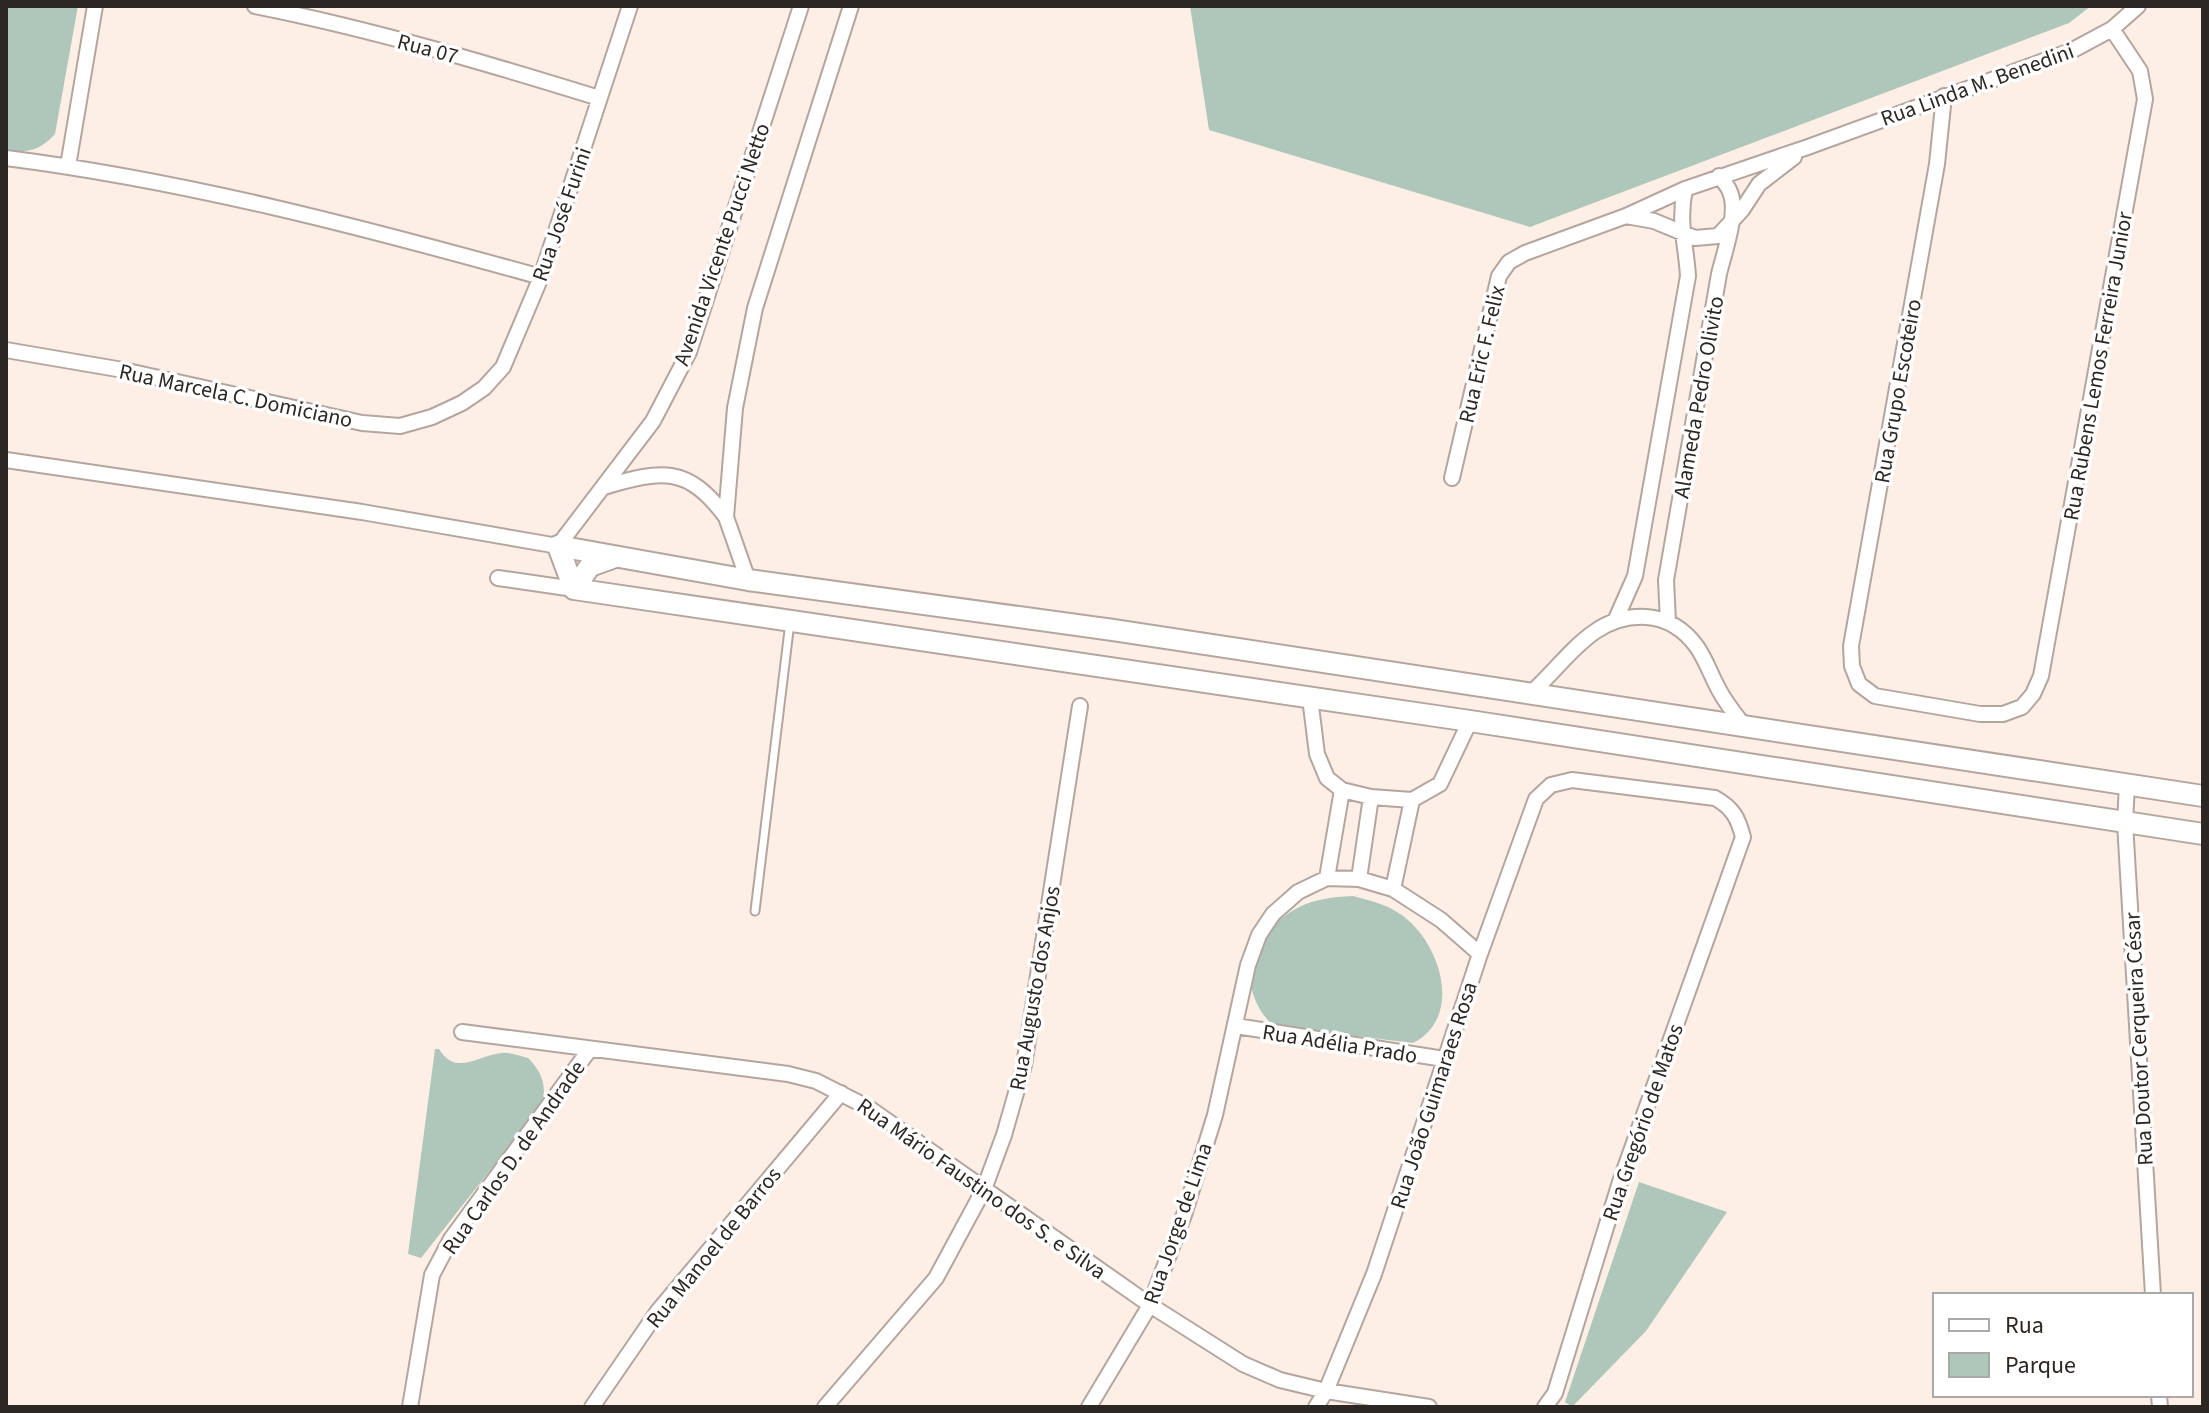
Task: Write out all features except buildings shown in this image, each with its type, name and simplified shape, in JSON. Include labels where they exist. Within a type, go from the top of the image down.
[{"type":"street","points":[[68,166],[95,6]]},
{"type":"street","name":"Rua 07","points":[[255,6],[506,69],[599,98]]},
{"type":"street","name":"Rua José Furini","points":[[462,403],[484,388],[503,367],[541,277],[630,6]]},
{"type":"street","name":"Avenida Vicente Pucci Netto","points":[[558,546],[653,421],[689,352],[801,6]]},
{"type":"street","points":[[726,517],[735,408],[755,308],[851,6]]},
{"type":"street","name":"Rua Linda M. Benedini","points":[[1626,216],[1719,176],[1808,147],[2071,51],[2112,29],[2138,6]]},
{"type":"street","name":"Rua Rubens Lemos Ferreira Junior","points":[[1859,684],[1875,696],[1980,714],[2003,714],[2022,707],[2033,694],[2041,676],[2145,99],[2140,71],[2112,29]]},
{"type":"street","name":"Rua Grupo Escoteiro","points":[[1859,684],[1852,666],[1851,646],[1935,180],[1944,96]]},
{"type":"street","name":"Rua Linda M. Benedini","points":[[1731,224],[1759,184],[1808,147]]},
{"type":"street","points":[[6,158],[68,166],[219,195],[365,229],[541,277]]},
{"type":"street","name":"Alameda Pedro Olivito","points":[[1668,622],[1666,580],[1719,274],[1731,224],[1733,203],[1730,190],[1719,176]]},
{"type":"street","name":"Alameda Pedro Olivito","points":[[1616,619],[1635,576],[1688,276],[1681,233],[1685,189]]},
{"type":"street","points":[[1626,216],[1654,221],[1681,233],[1706,239],[1718,236],[1731,224]]},
{"type":"street","name":"Rua Eric F. Felix","points":[[1452,478],[1499,276],[1509,262],[1525,253],[1626,216]]},
{"type":"street","name":"Rua Marcela C. Domiciano","points":[[6,350],[123,370],[362,423],[400,426],[432,417],[462,403]]},
{"type":"street","points":[[6,460],[347,510],[748,580],[1113,630],[2203,796]]},
{"type":"street","points":[[604,488],[637,477],[658,475],[678,477],[697,485],[726,517],[748,580]]},
{"type":"street","points":[[558,546],[574,589]]},
{"type":"street","points":[[574,589],[590,566],[615,557]]},
{"type":"street","points":[[498,578],[1470,721],[2203,834]]},
{"type":"street","points":[[1531,693],[1583,640],[1616,619],[1653,617],[1685,633],[1696,645],[1726,703],[1745,727]]},
{"type":"street","points":[[1107,667],[1113,630]]},
{"type":"street","points":[[1310,698],[1317,754],[1327,778],[1342,790],[1371,797],[1412,800],[1440,784],[1470,721]]},
{"type":"street","name":"Rua Augusto dos Anjos","points":[[825,1407],[936,1278],[984,1189],[1004,1135],[1024,1065],[1080,706]]},
{"type":"street","points":[[1807,773],[1813,737]]},
{"type":"street","name":"Rua Gregório de Matos","points":[[1545,1407],[1555,1393],[1620,1182],[1743,837],[1731,807],[1715,798],[1572,780],[1551,785]]},
{"type":"street","name":"Rua Doutor Cerqueira César","points":[[2127,784],[2125,823],[2153,1293]]},
{"type":"street","name":"Rua João Guimaraes Rosa","points":[[1316,1407],[1326,1391],[1374,1274],[1444,1059],[1536,799],[1551,785]]},
{"type":"street","points":[[1342,790],[1327,878],[1359,879],[1393,889],[1441,920],[1480,954]]},
{"type":"street","points":[[1359,879],[1371,797]]},
{"type":"street","points":[[1393,889],[1412,800]]},
{"type":"street","name":"Rua Jorge de Lima","points":[[1089,1407],[1150,1305],[1184,1215],[1215,1115],[1248,965],[1259,935],[1273,914],[1298,892],[1327,878]]},
{"type":"street","name":"Rua Adélia Prado","points":[[1236,1026],[1444,1059]]},
{"type":"street","name":"Rua Mário Faustino dos S. e Silva","points":[[462,1032],[788,1074],[816,1081],[869,1108],[1150,1305],[1243,1364],[1280,1380],[1326,1391],[1429,1407]]},
{"type":"street","name":"Rua Carlos D. de Andrade","points":[[410,1407],[432,1275],[451,1239],[590,1049]]},
{"type":"street","name":"Rua Manoel de Barros","points":[[592,1407],[658,1311],[841,1093]]},
{"type":"lane","points":[[755,911],[790,620]]},
{"type":"green space","points":[[6,6],[78,6],[55,134],[44,144],[27,151],[6,150]]},
{"type":"green space","points":[[1190,6],[2091,6],[2069,23],[1530,227],[1209,130]]},
{"type":"green space","points":[[1353,896],[1382,905],[1403,916],[1421,934],[1438,966],[1442,1002],[1437,1018],[1428,1032],[1413,1043],[1273,1026],[1254,996],[1250,980],[1251,964],[1256,949],[1277,922],[1307,904]]},
{"type":"green space","points":[[435,1049],[453,1062],[460,1063],[502,1053],[528,1058],[542,1079],[544,1096],[543,1103],[421,1258],[408,1254]]},
{"type":"green space","points":[[1639,1182],[1727,1212],[1646,1331],[1572,1407],[1565,1402]]}]
